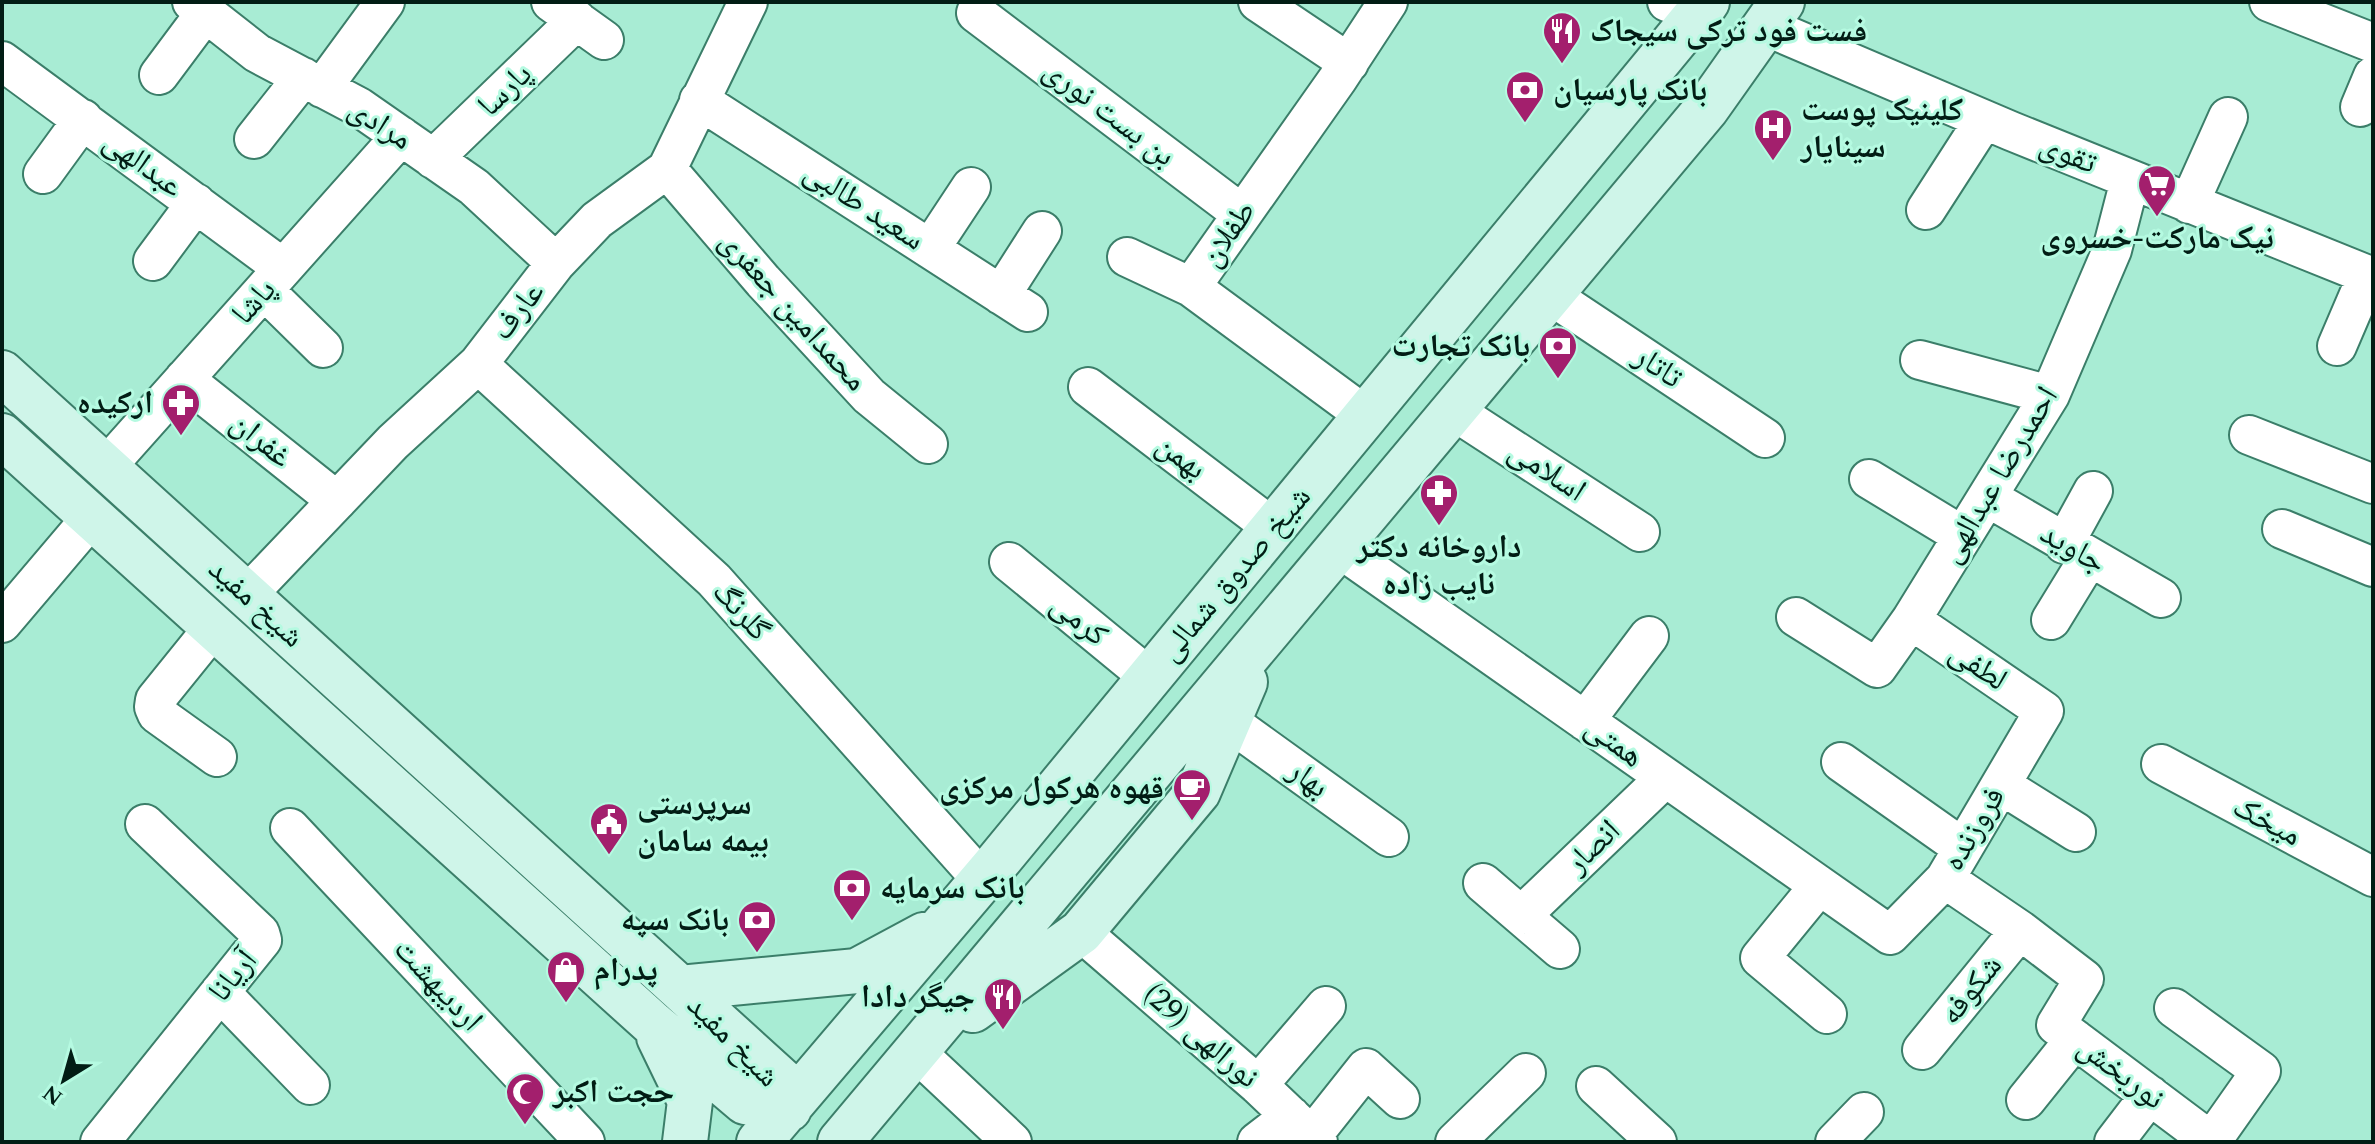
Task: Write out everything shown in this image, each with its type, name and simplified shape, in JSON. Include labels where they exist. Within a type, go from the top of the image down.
[{"type":"main road","name":"شیخ صدوق شمالی","points":[[759,1142],[982,880],[1361,422],[1691,6]]},
{"type":"main road","name":"شیخ صدوق شمالی","points":[[840,1142],[1707,108],[1774,14]]},
{"type":"main road","name":"شیخ مفید","points":[[2,373],[782,1081],[789,1109],[745,1102],[653,1024],[2,436]]},
{"type":"main road","points":[[1361,422],[1369,458],[1388,467],[1407,467]]},
{"type":"main road","points":[[916,1052],[1081,932],[1198,792],[1264,638]]},
{"type":"main road","points":[[680,988],[857,971],[944,925]]},
{"type":"main road","points":[[653,1024],[690,1101],[685,1142]]},
{"type":"main road","points":[[789,1109],[827,1142]]},
{"type":"street","points":[[254,139],[312,82],[385,2]]},
{"type":"street","name":"عارف","points":[[247,595],[393,442],[478,364],[556,263],[597,220],[667,169],[748,2]]},
{"type":"street","points":[[1258,2],[1349,63]]},
{"type":"street","name":"طفلان","points":[[1361,422],[1191,287],[1349,63],[1388,2]]},
{"type":"street","points":[[159,75],[200,6]]},
{"type":"street","name":"مرادی","points":[[200,6],[257,53],[359,107],[474,187],[556,263]]},
{"type":"street","points":[[2290,6],[2373,43]]},
{"type":"street","name":"بن بست نوری","points":[[976,13],[1242,214]]},
{"type":"street","name":"تقوی","points":[[1774,14],[1984,120],[2370,277]]},
{"type":"street","name":"پارسا","points":[[433,159],[577,21]]},
{"type":"street","name":"عبدالهی","points":[[2,61],[196,203],[274,279]]},
{"type":"street","name":"سعید طالبی","points":[[699,100],[1014,303],[1042,231]]},
{"type":"street","points":[[2189,204],[2228,117]]},
{"type":"street","points":[[43,174],[83,119]]},
{"type":"street","points":[[1926,210],[1984,120]]},
{"type":"street","name":"پاشا","points":[[106,467],[401,136]]},
{"type":"street","name":"محمدامین جعفری","points":[[667,169],[763,281],[869,396],[928,444]]},
{"type":"street","name":"احمدرضا عبدالهی","points":[[1796,617],[1877,668],[1911,620],[2050,395],[2112,250],[2130,180]]},
{"type":"street","points":[[930,249],[971,187]]},
{"type":"street","points":[[153,261],[196,203]]},
{"type":"street","points":[[1127,257],[1191,287]]},
{"type":"street","points":[[2337,346],[2370,277]]},
{"type":"street","points":[[274,279],[323,348]]},
{"type":"street","name":"تاتار","points":[[1550,295],[1765,438]]},
{"type":"street","points":[[1920,360],[2050,395]]},
{"type":"street","name":"گلرنگ","points":[[478,364],[714,580],[982,880]]},
{"type":"street","name":"غفران","points":[[184,379],[337,501]]},
{"type":"street","name":"بهمن","points":[[1088,387],[1273,528]]},
{"type":"street","name":"اسلامی","points":[[1454,411],[1640,532]]},
{"type":"street","points":[[2249,435],[2373,484]]},
{"type":"street","points":[[1869,479],[1963,536]]},
{"type":"street","points":[[2051,620],[2077,551],[2093,491]]},
{"type":"street","name":"جاوید","points":[[1987,497],[2161,598]]},
{"type":"street","points":[[2,623],[92,517]]},
{"type":"street","points":[[2282,529],[2373,567]]},
{"type":"street","name":"همتی","points":[[1339,548],[1890,935]]},
{"type":"street","name":"کرمی","points":[[1009,562],[1149,677]]},
{"type":"street","name":"لطفی","points":[[1911,620],[2044,711]]},
{"type":"street","points":[[214,627],[155,700],[154,707],[157,714],[217,757]]},
{"type":"street","points":[[1585,721],[1649,636]]},
{"type":"street","name":"فروزنده","points":[[1890,935],[1954,863],[2044,711]]},
{"type":"street","name":"بهار","points":[[1228,721],[1389,837]]},
{"type":"street","name":"نوربخش","points":[[1841,762],[1954,863],[2020,930],[2084,979],[2056,1025],[2212,1142]]},
{"type":"street","name":"میخک","points":[[2161,764],[2373,877]]},
{"type":"street","name":"انصار","points":[[1522,915],[1665,778]]},
{"type":"street","points":[[2001,785],[2076,832]]},
{"type":"street","name":"آریانا","points":[[100,1142],[262,940],[260,933],[145,824]]},
{"type":"street","name":"اردیبهشت","points":[[290,828],[585,1142]]},
{"type":"street","points":[[1483,883],[1560,949]]},
{"type":"street","points":[[1819,886],[1760,958],[1827,1014]]},
{"type":"street","name":"شکوفه","points":[[1922,1050],[2020,930]]},
{"type":"street","name":"نورالهی (29)","points":[[1081,932],[1307,1131]]},
{"type":"street","points":[[220,992],[310,1085]]},
{"type":"street","points":[[1258,1085],[1326,1006]]},
{"type":"street","points":[[2174,1008],[2261,1071],[2212,1142]]},
{"type":"street","points":[[2026,1100],[2075,1039]]},
{"type":"street","points":[[916,1052],[1012,1142]]},
{"type":"street","points":[[1257,1142],[1307,1131],[1366,1068],[1400,1099]]},
{"type":"street","points":[[1455,1142],[1526,1073]]},
{"type":"street","points":[[1596,1086],[1657,1142]]},
{"type":"street","points":[[2114,1142],[2150,1095]]},
{"type":"street","points":[[1835,1142],[1864,1112]]},
{"type":"place","name":"فست فود ترکی سیجاک","points":[[1562,65]]},
{"type":"place","name":"بانک پارسیان","points":[[1525,124]]},
{"type":"place","name":"کلینیک پوست سینایار","points":[[1773,162]]},
{"type":"place","name":"نیک مارکت-خسروی","points":[[2157,218]]},
{"type":"place","name":"بانک تجارت","points":[[1558,380]]},
{"type":"place","name":"ارکیده","points":[[181,437]]},
{"type":"place","name":"داروخانه دکتر نایب زاده","points":[[1439,527]]},
{"type":"place","name":"قهوه هرکول مرکزی","points":[[1192,822]]},
{"type":"place","name":"سرپرستی بیمه سامان","points":[[609,856]]},
{"type":"place","name":"بانک سرمایه","points":[[852,922]]},
{"type":"place","name":"بانک سپه","points":[[757,954]]},
{"type":"place","name":"پدرام","points":[[566,1004]]},
{"type":"place","name":"جیگر دادا","points":[[1003,1031]]},
{"type":"place","name":"حجت اکبر","points":[[525,1126]]}]
